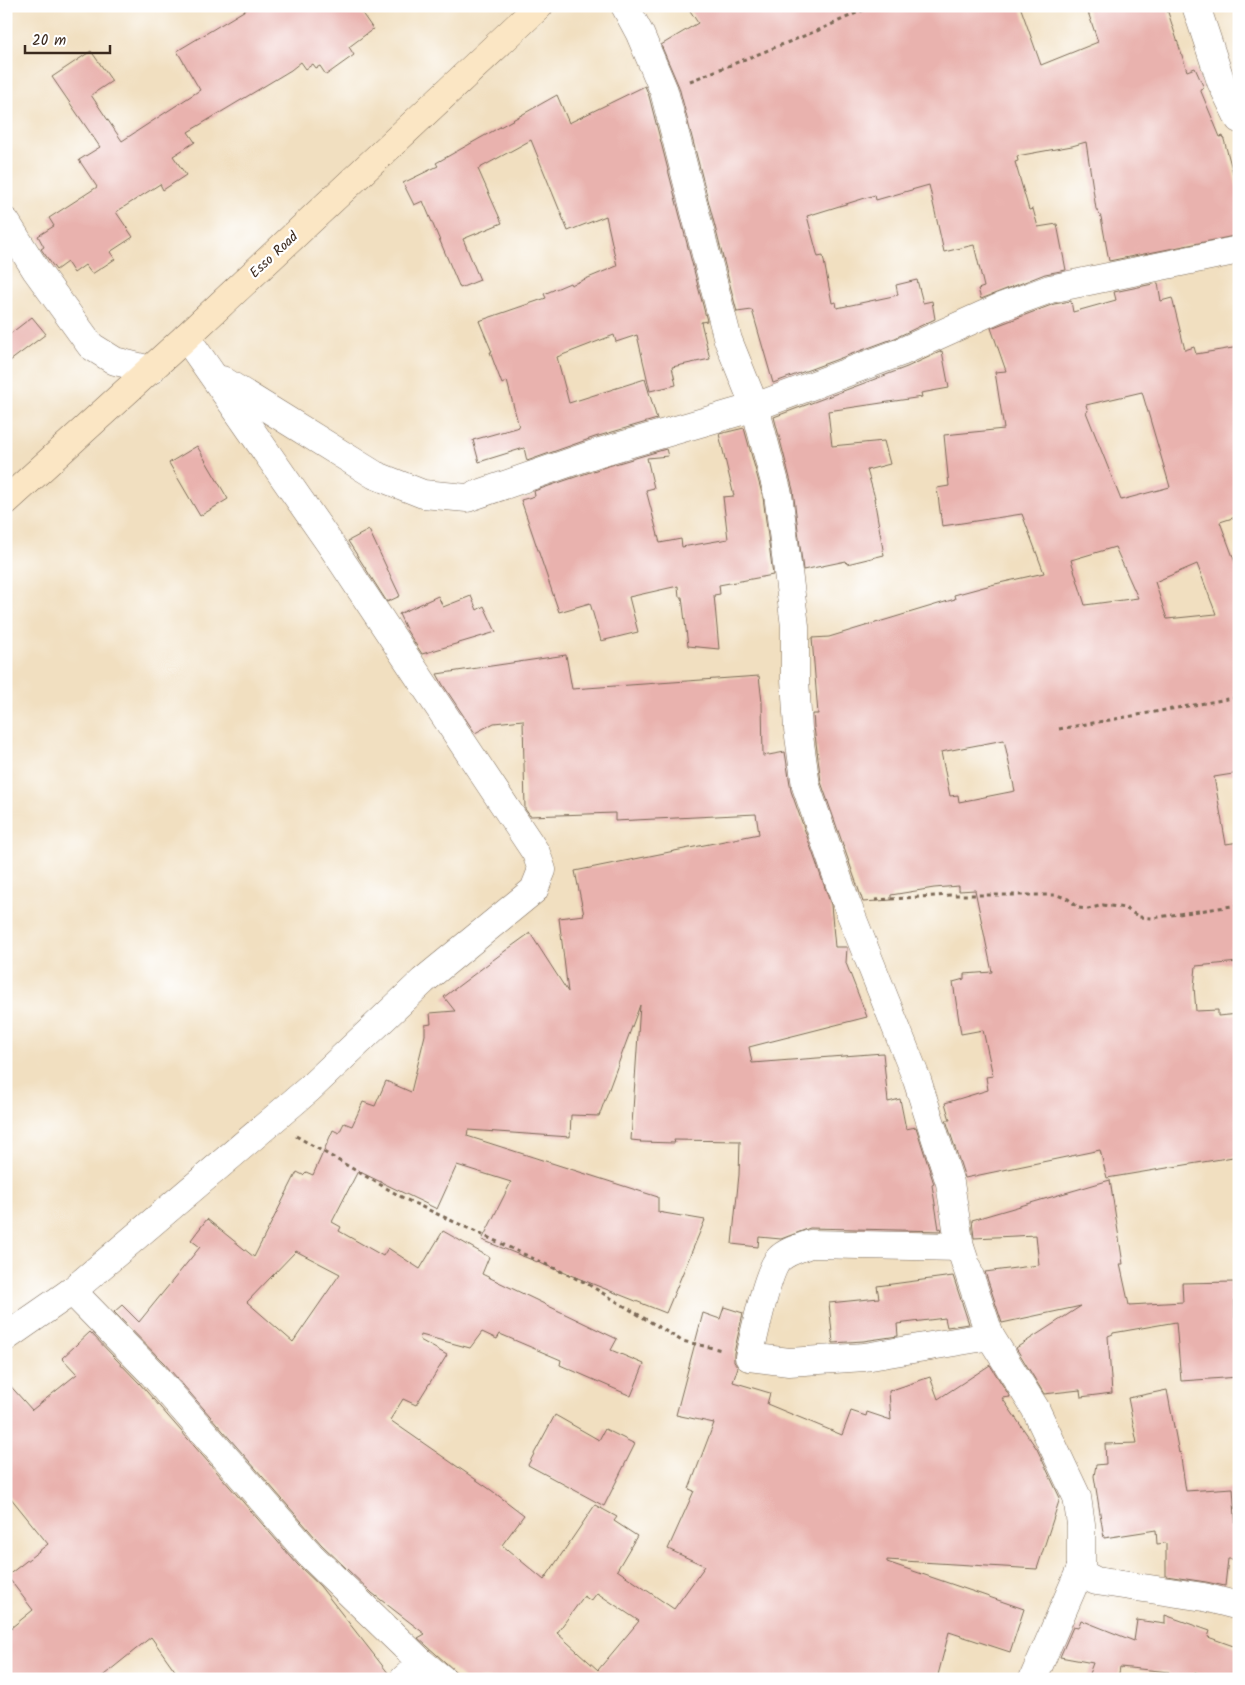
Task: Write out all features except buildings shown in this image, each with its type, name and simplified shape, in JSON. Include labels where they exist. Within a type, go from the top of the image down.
[{"type":"street","name":"Esso Road","points":[[6,501],[186,338],[539,6]]},
{"type":"street","points":[[625,6],[640,34],[664,91],[728,340],[755,407],[778,494],[795,626],[795,679],[798,730],[806,786],[846,902],[917,1080],[950,1184],[960,1248],[990,1336],[1035,1408],[1077,1497],[1081,1524],[1081,1568],[1033,1679]]},
{"type":"street","points":[[1196,6],[1221,82],[1239,119]]},
{"type":"street","points":[[6,222],[36,270],[92,346],[115,361],[151,370]]},
{"type":"street","points":[[211,373],[375,475],[423,494],[467,498],[600,452],[755,407],[901,352],[1001,307],[1050,289],[1239,250]]},
{"type":"street","points":[[6,1337],[72,1291],[308,1090],[423,981],[534,890],[542,870],[536,853],[339,556],[186,338]]},
{"type":"street","points":[[960,1248],[810,1244],[790,1252],[778,1260],[770,1275],[749,1357],[789,1362],[865,1357],[990,1336]]},
{"type":"street","points":[[72,1291],[152,1374],[310,1555],[422,1673]]},
{"type":"street","points":[[1081,1568],[1086,1576],[1096,1581],[1204,1597],[1239,1606]]},
{"type":"path","points":[[664,91],[810,34],[872,6]]},
{"type":"path","points":[[1059,728],[1239,697]]},
{"type":"path","points":[[846,902],[950,895],[1040,894],[1063,897],[1079,908],[1088,909],[1110,906],[1125,908],[1139,917],[1152,918],[1239,905]]},
{"type":"path","points":[[271,1122],[405,1199],[586,1283],[682,1341],[749,1357]]}]
